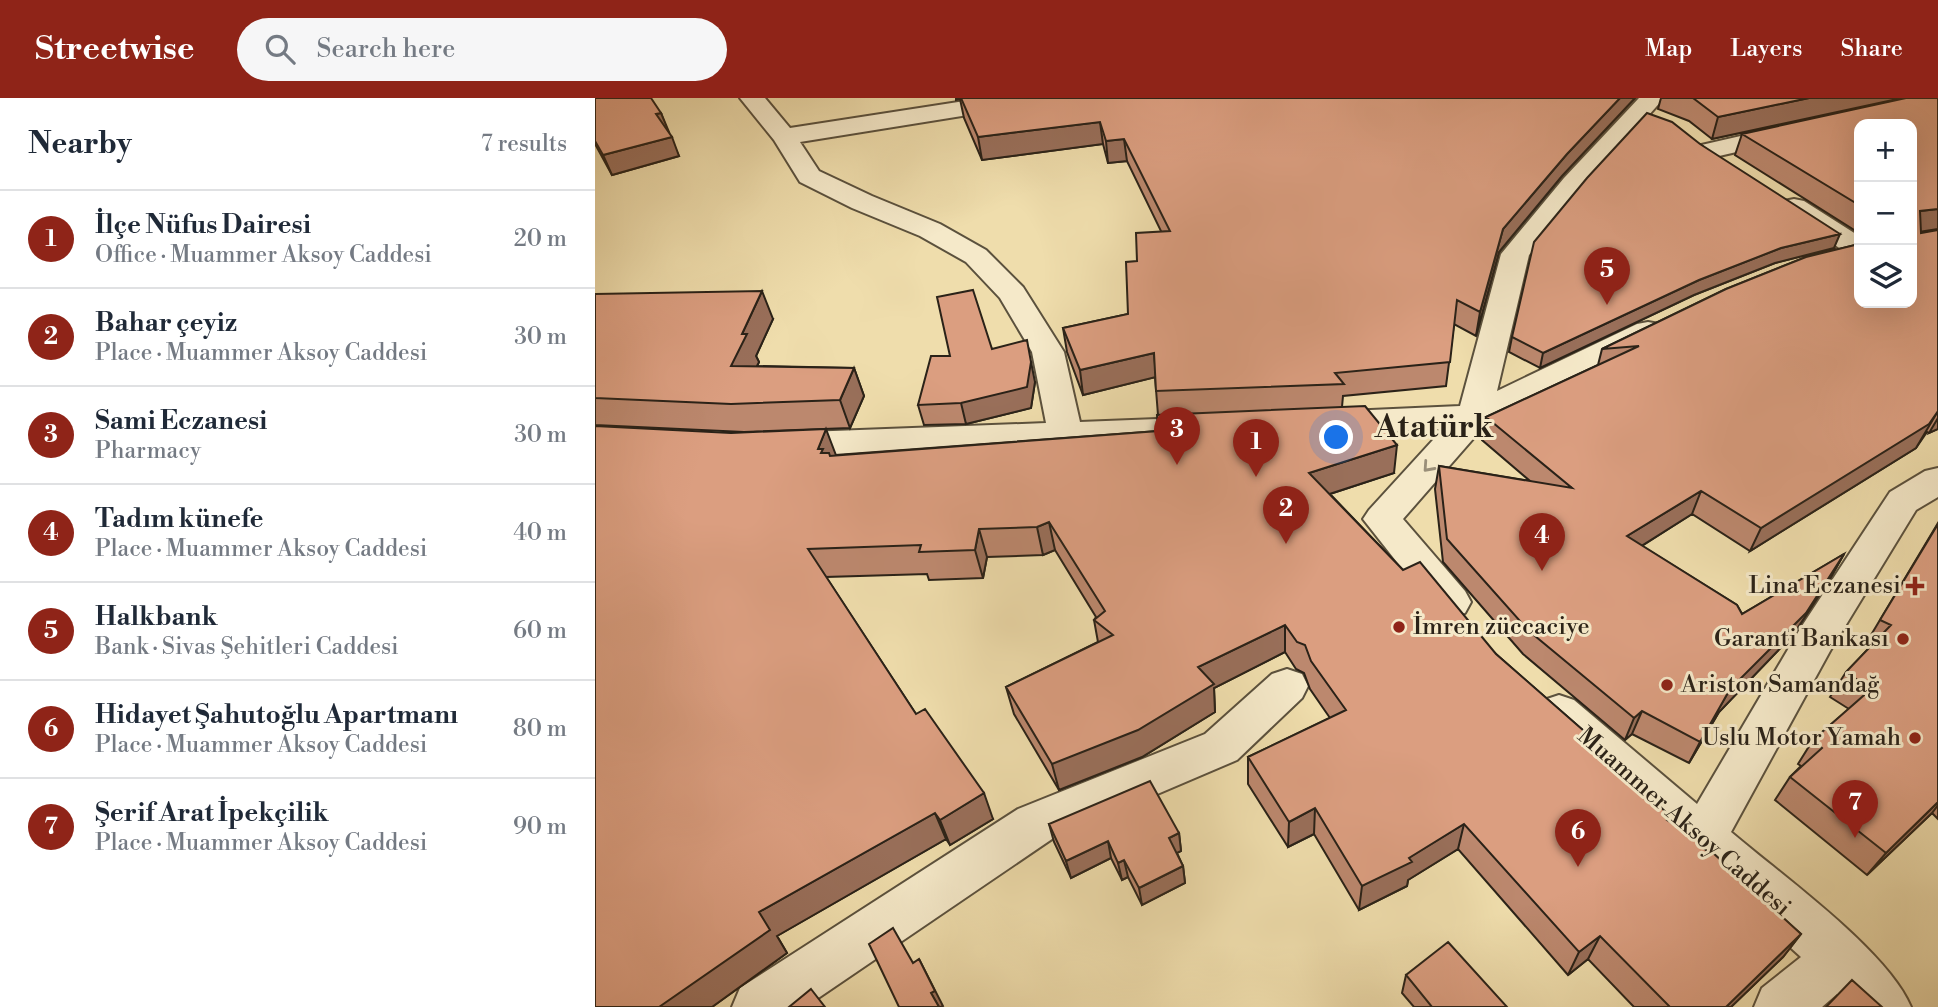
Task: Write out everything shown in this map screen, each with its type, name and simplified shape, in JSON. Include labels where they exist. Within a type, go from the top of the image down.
[{"type":"street","points":[[752,98],[784,136],[809,176],[862,202],[930,230],[976,256],[1012,293],[1048,352],[1065,434]]},
{"type":"street","points":[[784,136],[1030,98]]},
{"type":"street","points":[[1474,416],[1515,254],[1573,184],[1645,105],[1741,174]]},
{"type":"street","points":[[1688,137],[1815,127]]},
{"type":"street","points":[[1777,196],[1854,248]]},
{"type":"street","points":[[1823,262],[1854,253]]},
{"type":"street","points":[[1480,636],[1382,519],[1474,416],[1682,315]]},
{"type":"street","points":[[1297,424],[1474,416]]},
{"type":"street","points":[[744,447],[1242,426]]},
{"type":"street","points":[[1703,837],[1815,640],[1903,501],[1938,480]]},
{"type":"street","name":"Muammer Aksoy Caddesi","points":[[1527,685],[1840,958],[1884,1007]]},
{"type":"street","points":[[759,1007],[1035,824],[1221,747],[1287,686]]},
{"type":"street","points":[[1781,1007],[1840,958]]},
{"type":"building","points":[[595,98],[651,98],[661,113],[656,114],[672,137],[603,155],[595,141]]},
{"type":"building","points":[[961,98],[1620,98],[1567,154],[1503,229],[1480,312],[1457,300],[1450,362],[1335,373],[1344,384],[1156,391],[1154,353],[1080,370],[1063,328],[1128,314],[1126,262],[1137,261],[1136,233],[1170,231],[1124,139],[1106,141],[1100,122],[978,137]]},
{"type":"building","points":[[1693,98],[1809,98],[1718,117]]},
{"type":"building","points":[[1906,98],[1938,98],[1938,209],[1920,211],[1921,233],[1938,230],[1938,411],[1929,424],[1761,528],[1701,491],[1627,536],[1737,605],[1742,614],[1844,554],[1806,613],[1730,689],[1700,742],[1642,711],[1634,718],[1529,631],[1447,539],[1439,466],[1572,488],[1486,417],[1639,346],[1602,349],[1726,289],[1806,257],[1854,245],[1854,308],[1917,308],[1917,119],[1854,119],[1854,202],[1742,134]]},
{"type":"building","points":[[1647,113],[1672,122],[1700,144],[1840,234],[1781,248],[1699,280],[1543,353],[1512,337],[1534,242],[1587,178]]},
{"type":"building","points":[[973,290],[992,349],[1027,340],[1031,362],[1027,387],[961,403],[918,405],[931,356],[950,356],[937,297]]},
{"type":"building","points":[[762,291],[742,334],[747,334],[731,366],[854,368],[840,400],[731,404],[595,398],[595,294]]},
{"type":"building","points":[[1365,406],[1397,445],[1309,473],[1403,570],[1420,562],[1496,654],[1600,745],[1598,747],[1670,816],[1667,820],[1689,834],[1710,854],[1712,852],[1801,934],[1726,1007],[1670,1007],[1600,936],[1579,952],[1464,824],[1409,858],[1412,862],[1362,886],[1315,808],[1289,822],[1248,757],[1346,710],[1311,661],[1305,645],[1297,642],[1285,625],[1198,667],[1214,684],[1138,730],[1052,764],[1006,687],[1113,635],[1094,620],[1105,611],[1049,522],[1037,527],[979,529],[975,550],[919,552],[921,545],[808,549],[916,714],[925,709],[984,793],[940,820],[935,813],[759,912],[770,930],[659,1007],[595,1007],[595,426],[731,433],[826,429],[818,449],[823,449],[821,453],[829,453],[830,456],[1158,431],[1157,415]]},
{"type":"building","points":[[1938,524],[1938,802],[1886,853],[1790,777],[1822,748],[1813,740],[1871,689],[1846,672],[1891,625],[1880,620]]},
{"type":"building","points":[[1150,781],[1179,833],[1169,838],[1183,866],[1139,888],[1124,860],[1118,863],[1108,841],[1066,861],[1049,824]]},
{"type":"building","points":[[893,928],[913,963],[919,959],[935,991],[931,993],[939,1007],[899,1007],[869,944]]},
{"type":"building","points":[[1448,942],[1507,1007],[1432,1007],[1406,975]]},
{"type":"building","points":[[1852,980],[1882,1007],[1826,1007]]},
{"type":"building","points":[[811,989],[825,1007],[789,1007]]},
{"type":"place","name":"Halkbank","points":[[1607,305]]},
{"type":"place","name":"Sami Eczanesi","points":[[1177,465]]},
{"type":"place","name":"İlçe Nüfus Dairesi","points":[[1256,477]]},
{"type":"place","name":"Bahar çeyiz","points":[[1286,544]]},
{"type":"place","name":"Tadım künefe","points":[[1542,571]]},
{"type":"place","name":"Lina Eczanesi","points":[[1915,586]]},
{"type":"place","name":"İmren züccaciye","points":[[1399,627]]},
{"type":"place","name":"Garanti Bankası","points":[[1903,639]]},
{"type":"place","name":"Ariston Samandağ","points":[[1667,685]]},
{"type":"place","name":"Uslu Motor Yamah","points":[[1915,738]]},
{"type":"place","name":"Şerif Arat İpekçilik","points":[[1855,838]]},
{"type":"place","name":"Hidayet Şahutoğlu Apartmanı","points":[[1578,867]]},
{"type":"district","name":"Atatürk","points":[[1434,427]]}]
